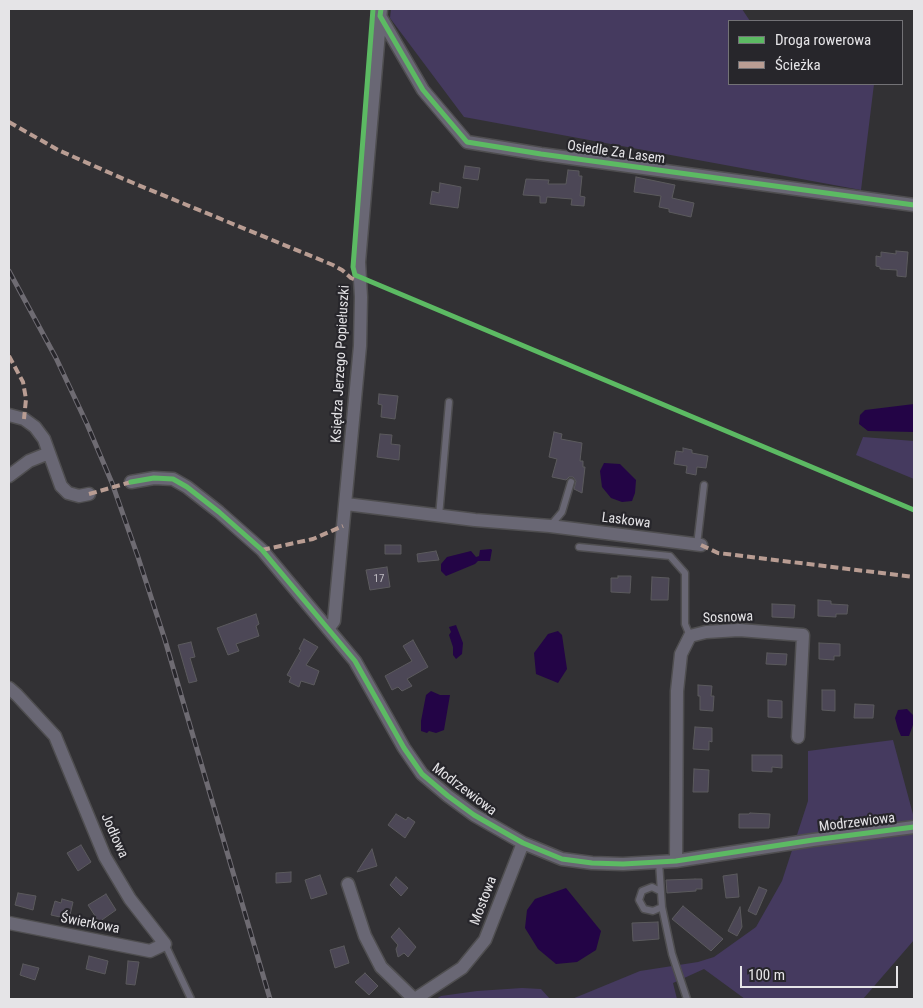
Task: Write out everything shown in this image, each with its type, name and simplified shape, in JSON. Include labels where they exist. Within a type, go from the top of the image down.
[{"type":"street","name":"Osiedle Za Lasem","points":[[380,12],[423,90],[467,142],[914,205]]},
{"type":"street","name":"Księdza Jerzego Popiełuszki","points":[[328,629],[334,622],[360,346],[361,297],[359,262],[380,12]]},
{"type":"street","points":[[9,415],[24,419],[35,427],[44,438],[61,486],[68,494],[79,496],[89,494]]},
{"type":"street","points":[[9,476],[29,461],[50,453]]},
{"type":"street","name":"Modrzewiowa","points":[[131,482],[154,478],[173,479],[187,487],[219,512],[262,550],[355,661],[404,748],[422,774],[474,815],[522,843],[562,859],[622,864],[676,861],[914,827]]},
{"type":"street","name":"Laskowa","points":[[346,504],[475,520],[550,526],[699,545]]},
{"type":"street","name":"Sosnowa","points":[[676,861],[677,691],[681,654],[690,636],[706,632],[739,630],[803,635],[798,737]]},
{"type":"street","name":"Jodłowa","points":[[9,688],[55,736],[105,857],[130,898],[165,944]]},
{"type":"street","name":"Mostowa","points":[[348,884],[365,936],[381,967],[414,999],[462,968],[485,940],[522,843]]},
{"type":"street","name":"Świerkowa","points":[[9,923],[150,951],[165,944]]},
{"type":"lane","points":[[439,516],[449,402]]},
{"type":"lane","points":[[550,526],[562,512],[571,482]]},
{"type":"lane","name":"Laskowa","points":[[699,545],[704,485]]},
{"type":"lane","points":[[579,547],[670,556],[685,573],[685,624],[690,636]]},
{"type":"lane","points":[[659,862],[662,907],[672,954],[687,999]]},
{"type":"lane","points":[[660,891],[652,887],[642,891],[638,900],[644,909],[653,912],[662,907]]},
{"type":"lane","name":"Jodłowa","points":[[165,944],[191,999]]},
{"type":"shaded area","points":[[391,9],[742,9],[749,20],[728,20],[728,85],[874,85],[861,190],[464,117],[390,18]]},
{"type":"shaded area","points":[[914,404],[914,432],[868,431],[859,424],[860,415],[865,410]]},
{"type":"shaded area","points":[[863,437],[914,441],[914,479],[856,455]]},
{"type":"shaded area","points":[[604,463],[620,464],[636,480],[632,501],[622,502],[611,498],[602,487],[600,471]]},
{"type":"shaded area","points":[[491,549],[490,561],[478,561],[446,576],[441,571],[441,564],[447,557],[471,551],[476,557],[479,556],[480,550]]},
{"type":"shaded area","points":[[456,625],[463,643],[462,654],[456,659],[453,655],[449,627]]},
{"type":"shaded area","points":[[558,631],[562,635],[567,669],[558,683],[536,674],[534,653],[548,634]]},
{"type":"shaded area","points":[[431,691],[440,695],[450,695],[444,730],[436,733],[421,731],[426,695]]},
{"type":"shaded area","points":[[907,709],[914,716],[914,722],[909,736],[901,736],[895,718],[898,710]]},
{"type":"shaded area","points":[[893,740],[914,818],[914,940],[863,999],[745,999],[704,969],[673,983],[677,999],[572,999],[640,971],[698,962],[714,957],[756,927],[782,881],[808,801],[808,751]]},
{"type":"shaded area","points":[[566,888],[601,931],[596,950],[577,962],[556,964],[538,949],[525,928],[527,910],[535,899]]},
{"type":"shaded area","points":[[522,988],[541,989],[550,999],[436,999],[441,996],[477,991]]},
{"type":"building","points":[[465,166],[480,168],[478,180],[463,178]]},
{"type":"building","points":[[568,170],[579,171],[579,176],[582,176],[580,196],[585,197],[584,206],[571,205],[572,199],[547,197],[546,203],[540,203],[540,196],[523,195],[526,179],[549,180],[548,184],[566,184]]},
{"type":"building","points":[[636,177],[675,185],[672,198],[694,203],[691,217],[669,212],[669,209],[659,207],[661,196],[634,192]]},
{"type":"building","points":[[440,183],[461,187],[458,208],[430,204],[432,191],[439,193]]},
{"type":"building","points":[[896,251],[908,252],[906,277],[897,276],[897,270],[880,269],[880,267],[876,266],[876,256],[881,257],[881,252],[896,254]]},
{"type":"building","points":[[379,394],[398,396],[395,419],[381,417],[382,405],[378,404]]},
{"type":"building","points":[[554,432],[562,434],[561,439],[582,443],[580,461],[583,461],[583,467],[585,467],[582,493],[574,489],[576,481],[573,477],[569,477],[566,480],[552,477],[557,459],[549,457]]},
{"type":"building","points":[[380,434],[392,435],[391,444],[400,445],[399,460],[377,457]]},
{"type":"building","points":[[683,448],[692,450],[692,453],[708,456],[706,468],[697,467],[696,475],[686,473],[687,466],[674,464],[676,451],[683,452]]},
{"type":"building","points":[[385,545],[401,545],[401,554],[385,554]]},
{"type":"building","points":[[436,551],[439,560],[418,562],[417,554]]},
{"type":"building","points":[[387,567],[390,587],[370,590],[366,570]]},
{"type":"building","points":[[618,576],[631,576],[630,593],[611,592],[611,578],[618,578]]},
{"type":"building","points":[[652,577],[669,578],[668,600],[651,600]]},
{"type":"building","points":[[818,600],[831,601],[831,604],[848,605],[847,614],[836,614],[836,617],[818,616]]},
{"type":"building","points":[[772,604],[795,605],[794,618],[772,617]]},
{"type":"building","points":[[256,614],[259,624],[256,626],[259,636],[236,644],[239,651],[228,655],[217,628]]},
{"type":"building","points":[[304,639],[318,647],[306,665],[319,671],[314,685],[301,681],[299,687],[289,682],[291,677],[287,675],[301,650],[299,649]]},
{"type":"building","points":[[413,640],[428,667],[407,679],[412,686],[402,691],[398,687],[392,690],[385,676],[412,661],[403,646]]},
{"type":"building","points":[[191,642],[195,657],[190,658],[197,681],[189,683],[178,645]]},
{"type":"building","points":[[819,643],[840,644],[840,656],[834,656],[834,660],[819,659]]},
{"type":"building","points":[[767,653],[787,654],[786,665],[766,664]]},
{"type":"building","points":[[698,685],[712,686],[711,696],[714,696],[713,711],[700,710]]},
{"type":"building","points":[[822,690],[835,690],[835,711],[822,710]]},
{"type":"building","points":[[768,700],[782,701],[782,718],[768,717]]},
{"type":"building","points":[[855,704],[874,705],[873,718],[854,718]]},
{"type":"building","points":[[695,727],[712,728],[712,742],[709,741],[709,750],[693,749]]},
{"type":"building","points":[[752,755],[782,755],[782,768],[772,767],[772,772],[752,771]]},
{"type":"building","points":[[694,769],[709,770],[708,792],[693,792]]},
{"type":"building","points":[[396,814],[406,820],[408,817],[415,822],[405,838],[388,825]]},
{"type":"building","points":[[739,814],[770,814],[769,828],[739,828]]},
{"type":"building","points":[[81,845],[91,862],[78,871],[67,853]]},
{"type":"building","points":[[372,849],[377,866],[357,872],[364,861]]},
{"type":"building","points":[[291,872],[291,882],[276,883],[276,873]]},
{"type":"building","points":[[737,874],[739,897],[726,898],[723,876]]},
{"type":"building","points":[[320,875],[327,894],[311,899],[305,880]]},
{"type":"building","points":[[396,877],[408,888],[401,896],[390,885]]},
{"type":"building","points":[[702,879],[702,889],[667,893],[666,880]]},
{"type":"building","points":[[759,887],[767,890],[756,915],[748,911]]},
{"type":"building","points":[[18,893],[36,896],[33,910],[15,905]]},
{"type":"building","points":[[106,894],[116,910],[99,922],[88,905]]},
{"type":"building","points":[[62,899],[73,902],[69,919],[51,915],[55,901],[61,903]]},
{"type":"building","points":[[683,906],[723,939],[711,951],[672,919]]},
{"type":"building","points":[[740,907],[742,927],[737,936],[728,931]]},
{"type":"building","points":[[658,922],[659,939],[633,941],[632,923]]},
{"type":"building","points":[[399,928],[416,947],[408,957],[404,953],[398,957],[396,949],[398,945],[391,937]]},
{"type":"building","points":[[344,946],[349,963],[335,968],[330,950]]},
{"type":"building","points":[[89,956],[108,961],[105,974],[86,969]]},
{"type":"building","points":[[128,961],[139,962],[135,985],[126,984]]},
{"type":"building","points":[[23,964],[39,968],[35,980],[20,975]]},
{"type":"building","points":[[365,973],[378,986],[369,995],[355,982]]},
{"type":"railway","points":[[9,271],[56,358],[112,483],[165,640],[270,999]]},
{"type":"marked path","points":[[9,122],[58,150],[333,265],[356,280]]},
{"type":"marked path","points":[[9,356],[23,382],[26,399],[24,419]]},
{"type":"marked path","points":[[89,494],[131,482]]},
{"type":"marked path","points":[[262,550],[313,539],[343,526]]},
{"type":"marked path","points":[[701,545],[718,553],[914,577]]},
{"type":"cycle path","points":[[373,9],[353,267],[355,275],[914,510]]},
{"type":"cycle path","points":[[381,9],[380,16],[423,90],[467,142],[541,154],[914,205]]},
{"type":"cycle path","points":[[131,482],[154,478],[173,479],[187,487],[219,512],[262,550],[355,661],[404,748],[422,774],[474,815],[523,843],[562,859],[592,863],[623,864],[676,861],[914,827]]}]
